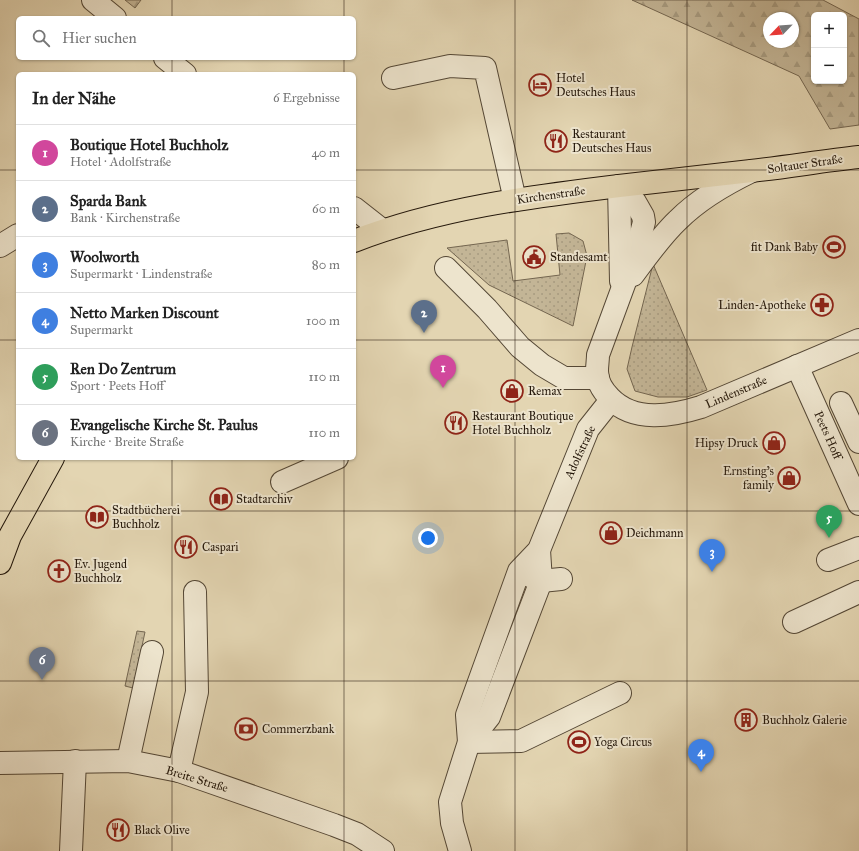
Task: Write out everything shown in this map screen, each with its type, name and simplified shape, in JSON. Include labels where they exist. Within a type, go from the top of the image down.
[{"type":"main road","name":"Soltauer Straße","points":[[752,171],[859,157]]},
{"type":"main road","name":"Kirchenstraße","points":[[356,240],[382,230],[474,206],[619,186],[752,171]]},
{"type":"main road","points":[[0,564],[10,536],[52,460]]},
{"type":"street","points":[[92,0],[112,16]]},
{"type":"street","points":[[168,60],[182,72]]},
{"type":"street","points":[[393,78],[450,66],[485,68],[515,200]]},
{"type":"street","points":[[611,400],[605,393],[598,378],[598,355],[622,290],[678,220],[695,205],[718,189],[752,171]]},
{"type":"street","points":[[619,186],[619,229],[622,290]]},
{"type":"street","points":[[356,210],[382,230]]},
{"type":"street","points":[[0,246],[16,236]]},
{"type":"street","points":[[446,268],[487,309],[520,347],[542,365],[564,378],[598,378]]},
{"type":"street","name":"Lindenstraße","points":[[611,400],[622,408],[637,413],[649,415],[675,414],[701,407],[859,340]]},
{"type":"street","name":"Peets Hoff","points":[[797,366],[859,504]]},
{"type":"street","name":"Adolfstraße","points":[[469,742],[466,715],[514,568],[539,550],[588,429],[611,400]]},
{"type":"street","points":[[842,403],[859,442]]},
{"type":"street","points":[[282,482],[332,460]]},
{"type":"street","points":[[828,560],[859,548]]},
{"type":"street","name":"Adolfstraße","points":[[460,851],[452,823],[450,802],[469,742],[488,717],[551,580],[539,550]]},
{"type":"street","points":[[514,568],[551,580]]},
{"type":"street","points":[[179,771],[197,692],[196,592]]},
{"type":"street","points":[[794,622],[859,592]]},
{"type":"street","points":[[128,761],[152,652]]},
{"type":"street","points":[[469,742],[521,741],[620,693]]},
{"type":"street","points":[[71,851],[75,761]]},
{"type":"street","name":"Breite Straße","points":[[0,763],[128,761],[179,771],[334,824],[357,834],[383,851]]},
{"type":"green space","points":[[125,0],[141,0],[135,8]]},
{"type":"green space","points":[[632,0],[823,0],[846,12],[811,12],[811,84],[847,84],[847,13],[859,19],[859,125],[830,129],[799,76]]},
{"type":"green space","points":[[569,233],[583,241],[587,256],[573,326],[489,285],[447,248],[507,240],[513,281],[560,275],[556,234]]},
{"type":"green space","points":[[653,264],[707,390],[687,397],[658,397],[635,391],[627,369]]},
{"type":"green space","points":[[137,631],[145,632],[133,688],[125,686]]},
{"type":"place","name":"Hotel Deutsches Haus","points":[[540,85]]},
{"type":"place","name":"Restaurant Deutsches Haus","points":[[556,141]]},
{"type":"place","name":"fit Dank Baby","points":[[834,247]]},
{"type":"place","name":"Standesamt","points":[[534,257]]},
{"type":"place","name":"Linden-Apotheke","points":[[822,305]]},
{"type":"place","name":"Sparda Bank","points":[[424,333]]},
{"type":"place","name":"Boutique Hotel Buchholz","points":[[443,388]]},
{"type":"place","name":"Remax","points":[[512,391]]},
{"type":"place","name":"Restaurant Boutique Hotel Buchholz","points":[[456,423]]},
{"type":"place","name":"Hipsy Druck","points":[[774,443]]},
{"type":"place","name":"Ernsting's family","points":[[789,478]]},
{"type":"place","name":"Stadtarchiv","points":[[221,499]]},
{"type":"place","name":"Stadtbücherei Buchholz","points":[[97,517]]},
{"type":"place","name":"Deichmann","points":[[611,533]]},
{"type":"place","name":"Ren Do Zentrum","points":[[829,538]]},
{"type":"place","name":"Caspari","points":[[186,547]]},
{"type":"place","name":"Ev. Jugend Buchholz","points":[[59,571]]},
{"type":"place","name":"Woolworth","points":[[712,572]]},
{"type":"place","name":"Evangelische Kirche St. Paulus","points":[[42,680]]},
{"type":"place","name":"Buchholz Galerie","points":[[746,720]]},
{"type":"place","name":"Commerzbank","points":[[246,729]]},
{"type":"place","name":"Yoga Circus","points":[[579,742]]},
{"type":"place","name":"Netto Marken Discount","points":[[701,772]]},
{"type":"place","name":"Black Olive","points":[[118,830]]}]
